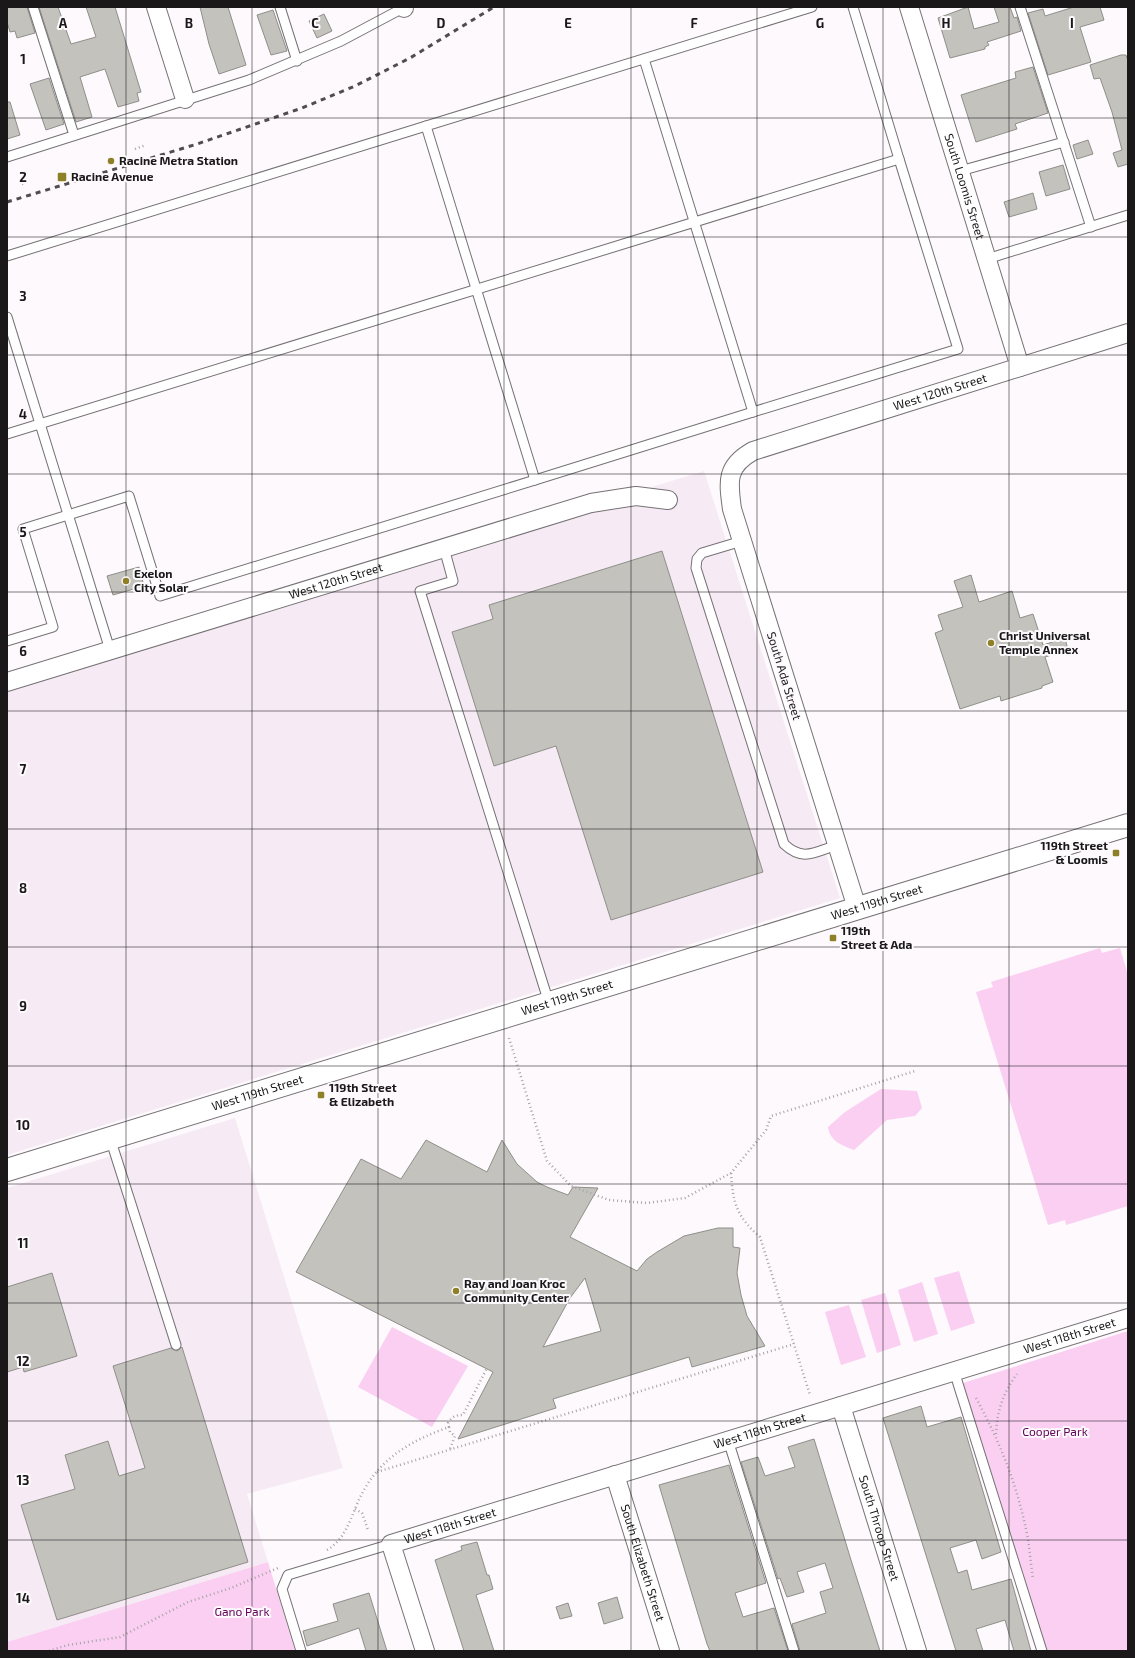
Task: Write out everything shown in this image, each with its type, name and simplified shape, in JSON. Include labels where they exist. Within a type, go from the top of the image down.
[{"type":"street","points":[[156,7],[185,99]]},
{"type":"street","name":"South Loomis Street","points":[[909,7],[1020,366]]},
{"type":"street","name":"West 120th Street","points":[[753,451],[1128,333]]},
{"type":"street","name":"South Ada Street","points":[[753,451],[740,458],[733,467],[729,492],[732,508],[857,908]]},
{"type":"street","name":"West 120th Street","points":[[7,682],[591,502],[636,496],[668,500]]},
{"type":"street","name":"West 119th Street","points":[[7,1170],[1128,825]]},
{"type":"street","name":"West 118th Street","points":[[391,1544],[1128,1318]]},
{"type":"street","name":"South Throop Street","points":[[841,1406],[917,1651]]},
{"type":"street","name":"South Elizabeth Street","points":[[615,1475],[670,1651]]},
{"type":"street","points":[[391,1544],[425,1651]]},
{"type":"lane","points":[[34,7],[74,135]]},
{"type":"lane","points":[[280,7],[297,61]]},
{"type":"lane","points":[[7,157],[248,80],[297,61],[341,41],[404,7]]},
{"type":"lane","points":[[7,256],[812,7]]},
{"type":"lane","points":[[7,641],[53,627],[23,529],[129,496],[160,596],[958,349],[852,7]]},
{"type":"lane","points":[[1020,7],[1091,227]]},
{"type":"lane","points":[[644,59],[753,412]]},
{"type":"lane","points":[[426,126],[536,480]]},
{"type":"lane","points":[[960,171],[1064,142]]},
{"type":"lane","points":[[7,434],[899,159]]},
{"type":"lane","points":[[987,259],[1128,215]]},
{"type":"lane","points":[[7,317],[110,650]]},
{"type":"lane","points":[[742,541],[702,553],[697,559],[696,568],[784,844],[798,855],[806,855],[837,845]]},
{"type":"lane","points":[[444,548],[453,581],[420,591],[549,1003]]},
{"type":"lane","points":[[110,1138],[176,1345]]},
{"type":"lane","points":[[954,1371],[1042,1651]]},
{"type":"lane","points":[[728,1440],[794,1651]]},
{"type":"lane","points":[[301,1651],[282,1589],[288,1575],[391,1544]]},
{"type":"path","points":[[135,149],[146,145]]},
{"type":"path","points":[[22,184],[29,182]]},
{"type":"path","points":[[509,1038],[547,1161],[571,1186],[609,1200],[647,1203],[684,1198],[731,1173],[766,1130],[771,1116],[915,1071]]},
{"type":"path","points":[[731,1173],[732,1195],[736,1209],[744,1221],[760,1237],[810,1395]]},
{"type":"path","points":[[376,1472],[794,1344]]},
{"type":"path","points":[[450,1449],[455,1436],[450,1432],[448,1423],[451,1418],[456,1415],[463,1415],[487,1368]]},
{"type":"path","points":[[996,1434],[996,1420],[1001,1403],[1008,1387],[1017,1374]]},
{"type":"path","points":[[975,1395],[996,1434],[1020,1503],[1028,1540],[1035,1586]]},
{"type":"path","points":[[324,1551],[340,1538],[364,1490],[376,1472],[394,1453],[410,1443],[448,1427]]},
{"type":"path","points":[[355,1509],[362,1513],[368,1530]]},
{"type":"path","points":[[49,1651],[68,1645],[120,1637],[188,1602],[230,1588],[281,1567]]},
{"type":"shaded area","points":[[704,471],[840,898],[7,1155],[7,685]]},
{"type":"shaded area","points":[[235,1118],[343,1468],[247,1494],[268,1562],[7,1642],[7,1188]]},
{"type":"green space","points":[[1100,948],[1102,953],[1120,948],[1128,975],[1128,1206],[1066,1225],[1065,1220],[1048,1225],[976,992],[993,987],[991,982]]},
{"type":"green space","points":[[881,1089],[917,1091],[922,1108],[915,1116],[887,1120],[854,1150],[837,1142],[831,1136],[828,1127],[845,1112]]},
{"type":"green space","points":[[959,1271],[975,1323],[951,1331],[934,1278]]},
{"type":"green space","points":[[922,1282],[938,1334],[914,1342],[898,1290]]},
{"type":"green space","points":[[885,1293],[901,1345],[877,1353],[861,1300]]},
{"type":"green space","points":[[849,1305],[866,1357],[841,1365],[825,1312]]},
{"type":"green space","points":[[392,1327],[468,1366],[432,1427],[358,1387]]},
{"type":"green space","name":"Cooper Park","points":[[1128,1331],[1128,1651],[1047,1651],[963,1383]]},
{"type":"green space","name":"Gano Park","points":[[268,1562],[295,1651],[7,1651],[7,1642]]},
{"type":"building","points":[[7,7],[27,7],[35,33],[17,38],[15,31],[10,32],[7,22]]},
{"type":"building","points":[[39,7],[58,7],[71,44],[96,37],[86,7],[115,7],[141,92],[137,93],[139,101],[118,107],[105,69],[80,77],[92,117],[76,122]]},
{"type":"building","points":[[200,7],[228,7],[246,65],[219,74],[209,44]]},
{"type":"building","points":[[968,7],[974,29],[999,22],[994,7],[1010,7],[1014,18],[1017,17],[1021,31],[987,42],[989,45],[985,47],[985,49],[950,58],[938,18]]},
{"type":"building","points":[[1074,7],[1100,7],[1104,20],[1080,27],[1091,62],[1048,75],[1028,13],[1043,9],[1045,16]]},
{"type":"building","points":[[273,10],[287,51],[271,55],[257,15]]},
{"type":"building","points":[[324,14],[332,31],[317,38],[309,21]]},
{"type":"building","points":[[1121,55],[1126,55],[1128,61],[1128,164],[1118,167],[1113,153],[1122,150],[1112,112],[1100,78],[1094,79],[1090,65]]},
{"type":"building","points":[[1033,67],[1048,113],[1015,124],[1017,129],[976,142],[961,95],[1016,78],[1015,72]]},
{"type":"building","points":[[49,78],[64,124],[46,130],[30,84]]},
{"type":"building","points":[[7,102],[10,102],[20,135],[7,139]]},
{"type":"building","points":[[1088,140],[1093,154],[1077,159],[1073,145]]},
{"type":"building","points":[[1063,165],[1070,189],[1046,196],[1039,172]]},
{"type":"building","points":[[1033,193],[1037,209],[1009,217],[1004,202]]},
{"type":"building","points":[[662,551],[763,872],[611,920],[556,746],[494,766],[452,632],[493,619],[489,605]]},
{"type":"building","name":"Exelon City Solar","points":[[139,567],[144,586],[113,595],[107,576]]},
{"type":"building","name":"Christ Universal Temple Annex","points":[[971,575],[979,602],[1012,591],[1020,618],[1033,614],[1043,645],[1065,638],[1068,650],[1045,657],[1053,682],[1042,686],[1042,688],[1001,701],[1000,696],[960,709],[935,633],[943,630],[938,615],[963,607],[954,581]]},
{"type":"building","name":"Ray and Joan Kroc Community Center","points":[[426,1140],[487,1172],[502,1140],[517,1164],[537,1182],[547,1187],[568,1195],[573,1187],[598,1188],[570,1237],[637,1271],[647,1259],[684,1236],[718,1228],[733,1228],[733,1247],[740,1248],[737,1273],[741,1295],[747,1316],[765,1346],[692,1367],[689,1357],[553,1399],[556,1408],[458,1439],[493,1372],[296,1272],[361,1159],[401,1179]],"holes":[[[585,1278],[601,1331],[543,1347],[570,1298]]]},
{"type":"building","points":[[52,1273],[77,1356],[24,1372],[23,1367],[7,1372],[7,1287]]},
{"type":"building","points":[[182,1347],[248,1562],[57,1620],[21,1505],[75,1489],[65,1455],[108,1441],[119,1476],[145,1468],[113,1366],[171,1348],[177,1351]]},
{"type":"building","points":[[921,1406],[927,1427],[961,1417],[1001,1552],[982,1559],[976,1540],[950,1548],[958,1573],[967,1570],[972,1590],[1011,1579],[1031,1651],[1014,1651],[1005,1620],[976,1629],[983,1651],[956,1651],[883,1418]]},
{"type":"building","points":[[814,1439],[880,1651],[800,1651],[792,1624],[826,1613],[820,1592],[833,1588],[825,1563],[797,1572],[804,1592],[787,1597],[780,1578],[778,1579],[741,1462],[758,1457],[765,1476],[795,1467],[788,1447]]},
{"type":"building","points":[[729,1465],[766,1583],[735,1593],[743,1617],[774,1608],[788,1651],[710,1651],[707,1644],[659,1485]]},
{"type":"building","points":[[477,1542],[493,1589],[476,1595],[494,1651],[464,1651],[435,1560],[462,1550],[461,1546]]},
{"type":"building","points":[[369,1593],[387,1651],[366,1651],[359,1628],[307,1646],[303,1631],[338,1621],[333,1604]]},
{"type":"building","points":[[617,1597],[623,1618],[604,1624],[598,1603]]},
{"type":"building","points":[[568,1603],[572,1616],[560,1619],[556,1607]]},
{"type":"railway","points":[[7,202],[197,144],[302,108],[355,86],[410,58],[494,7]]},
{"type":"place","name":"Racine Metra Station","points":[[111,161]]},
{"type":"place","name":"Racine Avenue","points":[[62,177]]},
{"type":"place","name":"Exelon City Solar","points":[[126,581]]},
{"type":"place","name":"Christ Universal Temple Annex","points":[[991,643]]},
{"type":"place","name":"119th Street & Loomis","points":[[1116,853]]},
{"type":"place","name":"119th Street & Ada","points":[[833,938]]},
{"type":"place","name":"119th Street & Elizabeth","points":[[321,1095]]},
{"type":"place","name":"Ray and Joan Kroc Community Center","points":[[456,1291]]}]
